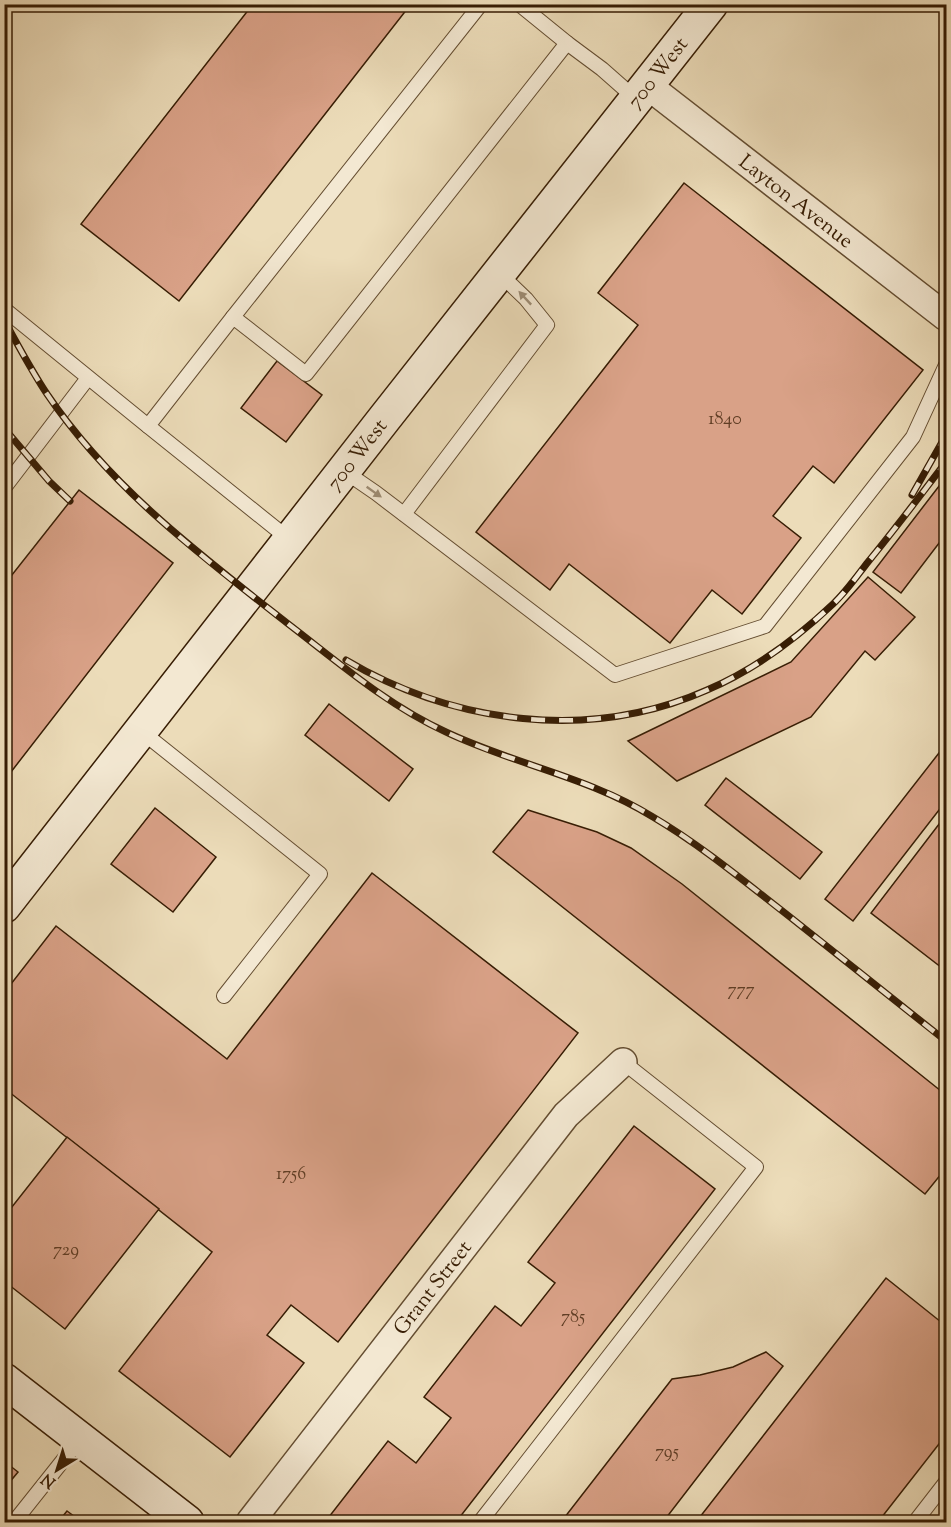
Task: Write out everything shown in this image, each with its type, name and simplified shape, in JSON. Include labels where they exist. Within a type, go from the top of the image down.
[{"type":"street","name":"700 West","points":[[4,906],[711,4]]},
{"type":"street","name":"Layton Avenue","points":[[642,92],[946,317]]},
{"type":"street","name":"Grant Street","points":[[250,1522],[566,1115],[624,1062]]},
{"type":"street","points":[[4,1380],[187,1522]]},
{"type":"lane","points":[[148,426],[481,4]]},
{"type":"lane","points":[[519,4],[602,69],[642,92]]},
{"type":"lane","points":[[232,317],[306,374],[567,43]]},
{"type":"lane","points":[[404,514],[547,325],[526,299],[500,274]]},
{"type":"lane","points":[[4,309],[290,540]]},
{"type":"lane","points":[[344,471],[615,675],[765,626],[913,437],[946,365]]},
{"type":"lane","points":[[4,488],[88,378]]},
{"type":"lane","points":[[141,731],[320,874],[224,996]]},
{"type":"lane","points":[[480,1522],[756,1167],[624,1062]]},
{"type":"lane","points":[[14,1522],[80,1439]]},
{"type":"lane","points":[[915,1522],[946,1482]]},
{"type":"building","points":[[253,4],[411,4],[179,301],[81,224]]},
{"type":"building","points":[[684,183],[923,370],[834,483],[813,466],[773,516],[801,538],[742,614],[712,590],[670,643],[569,564],[550,590],[476,532],[638,325],[598,293]]},
{"type":"building","points":[[277,361],[322,395],[286,442],[241,408]]},
{"type":"building","points":[[946,477],[946,534],[901,593],[873,572]]},
{"type":"building","points":[[79,490],[173,563],[4,781],[4,585]]},
{"type":"building","points":[[868,577],[915,617],[875,660],[865,651],[811,717],[677,781],[628,741],[791,662]]},
{"type":"building","points":[[329,704],[413,769],[389,801],[305,735]]},
{"type":"building","points":[[946,744],[946,801],[853,921],[825,899]]},
{"type":"building","points":[[726,778],[822,852],[800,879],[705,805]]},
{"type":"building","points":[[155,808],[216,857],[173,912],[111,864]]},
{"type":"building","points":[[528,810],[597,832],[631,848],[682,884],[946,1095],[946,1168],[925,1194],[493,852]]},
{"type":"building","points":[[946,815],[946,971],[871,913]]},
{"type":"building","points":[[372,873],[578,1033],[338,1342],[291,1305],[267,1335],[304,1363],[230,1457],[119,1371],[212,1252],[4,1088],[4,993],[56,926],[227,1059]]},
{"type":"building","points":[[634,1126],[715,1189],[456,1522],[325,1522],[388,1441],[416,1463],[451,1418],[424,1397],[495,1306],[521,1326],[555,1283],[528,1262]]},
{"type":"building","points":[[67,1137],[159,1209],[65,1329],[4,1281],[4,1217]]},
{"type":"building","points":[[886,1278],[946,1326],[946,1435],[878,1522],[696,1522]]},
{"type":"building","points":[[766,1352],[783,1366],[663,1522],[561,1522],[672,1379],[733,1367]]},
{"type":"building","points":[[4,1461],[18,1472],[4,1489]]},
{"type":"building","points":[[67,1511],[82,1522],[58,1522]]},
{"type":"railway","points":[[4,320],[47,394],[72,428],[127,489],[189,545],[344,668],[403,709],[446,732],[603,791],[671,828],[740,878],[946,1041]]},
{"type":"railway","points":[[4,428],[49,481],[70,501]]},
{"type":"railway","points":[[912,495],[946,435]]},
{"type":"railway","points":[[346,660],[388,682],[432,699],[477,711],[523,718],[570,720],[616,716],[662,706],[707,690],[741,673],[774,653],[819,617],[847,589],[946,462]]}]
